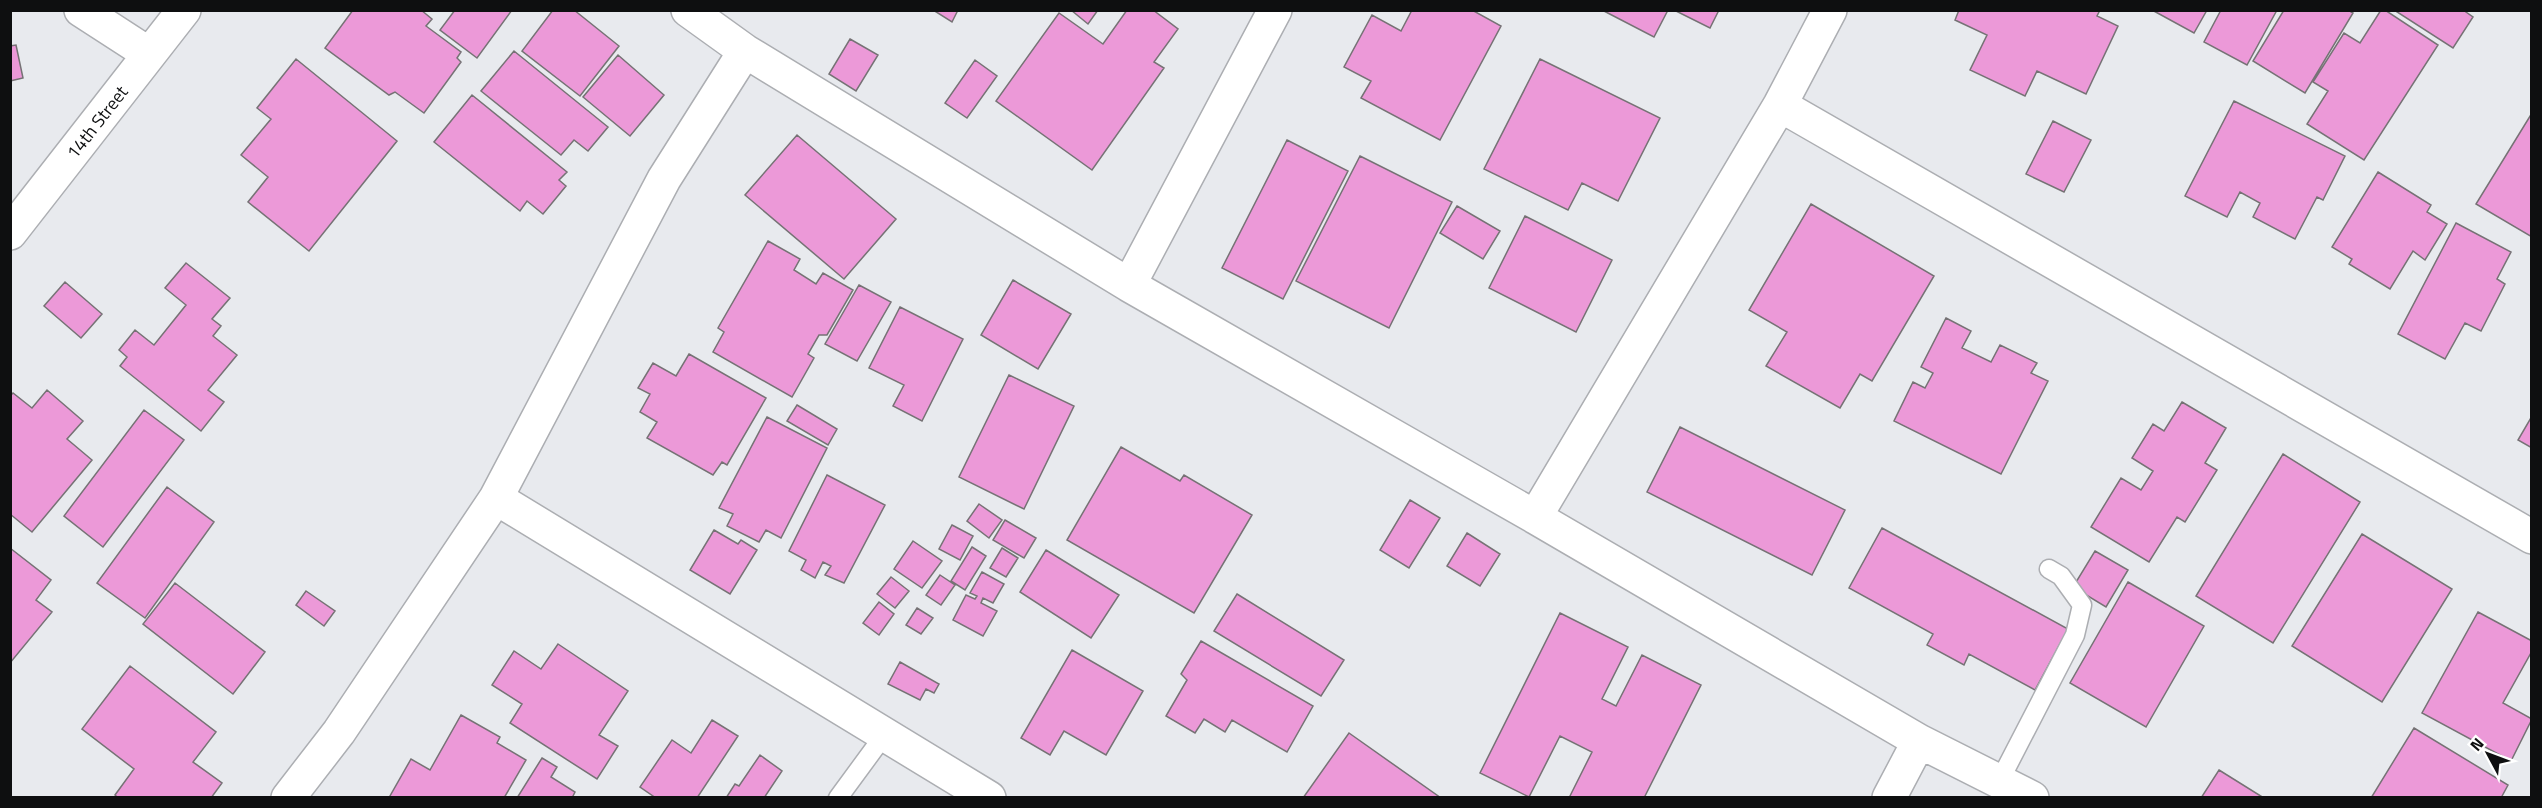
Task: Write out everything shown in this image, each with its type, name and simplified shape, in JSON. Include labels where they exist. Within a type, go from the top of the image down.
[{"type":"street","points":[[81,10],[149,54]]},
{"type":"street","name":"14th Street","points":[[10,233],[184,10]]},
{"type":"street","points":[[688,10],[745,51],[1129,285],[1535,517],[1918,741],[2032,798]]},
{"type":"street","points":[[1129,285],[1275,10]]},
{"type":"street","points":[[1535,517],[1780,105],[1830,10]]},
{"type":"street","points":[[288,798],[339,732],[496,498],[664,179],[745,51]]},
{"type":"street","points":[[1780,105],[2532,537]]},
{"type":"street","points":[[496,498],[989,798]]},
{"type":"street","points":[[1889,798],[1918,741]]},
{"type":"lane","points":[[2000,780],[2075,635],[2080,615],[2082,605],[2072,588],[2061,576],[2049,569]]},
{"type":"lane","points":[[838,798],[885,734]]},
{"type":"building","points":[[353,10],[421,10],[432,19],[426,26],[461,52],[457,58],[461,62],[424,113],[395,92],[389,95],[325,48]]},
{"type":"building","points":[[455,10],[512,10],[477,58],[440,30]]},
{"type":"building","points":[[553,10],[574,10],[619,46],[580,96],[522,51]]},
{"type":"building","points":[[933,10],[958,10],[952,22]]},
{"type":"building","points":[[1071,10],[1098,10],[1088,24]]},
{"type":"building","points":[[1127,10],[1153,10],[1178,29],[1154,62],[1164,68],[1092,170],[996,101],[1059,13],[1103,44]]},
{"type":"building","points":[[1412,10],[1472,10],[1501,26],[1440,140],[1361,98],[1371,81],[1344,67],[1372,15],[1401,31]]},
{"type":"building","points":[[1602,10],[1668,10],[1654,37]]},
{"type":"building","points":[[1674,10],[1719,10],[1710,28]]},
{"type":"building","points":[[1959,10],[2100,10],[2097,16],[2118,26],[2086,94],[2037,71],[2025,96],[1970,70],[1987,35],[1955,20]]},
{"type":"building","points":[[2152,10],[2207,10],[2194,33]]},
{"type":"building","points":[[2221,10],[2277,10],[2247,65],[2204,42]]},
{"type":"building","points":[[2284,10],[2348,10],[2353,13],[2305,93],[2253,61]]},
{"type":"building","points":[[2381,10],[2385,10],[2438,45],[2364,160],[2307,124],[2328,91],[2313,82],[2344,33],[2360,43]]},
{"type":"building","points":[[2394,10],[2463,10],[2473,17],[2453,48]]},
{"type":"building","points":[[850,39],[878,55],[856,91],[829,74]]},
{"type":"building","points":[[16,45],[23,78],[10,81],[10,46]]},
{"type":"building","points":[[514,51],[608,127],[588,151],[574,140],[561,155],[481,91]]},
{"type":"building","points":[[618,55],[664,95],[630,136],[583,97]]},
{"type":"building","points":[[296,59],[397,141],[309,251],[248,202],[268,177],[241,155],[271,119],[257,108]]},
{"type":"building","points":[[1540,59],[1660,118],[1618,201],[1582,183],[1568,210],[1484,169]]},
{"type":"building","points":[[975,60],[997,76],[967,118],[945,103]]},
{"type":"building","points":[[472,95],[567,172],[559,180],[566,186],[543,214],[527,201],[520,211],[434,142]]},
{"type":"building","points":[[2234,101],[2345,156],[2323,200],[2317,197],[2295,239],[2253,217],[2260,203],[2240,192],[2227,217],[2185,196]]},
{"type":"building","points":[[2532,113],[2532,237],[2476,204]]},
{"type":"building","points":[[2053,121],[2091,140],[2064,192],[2026,174]]},
{"type":"building","points":[[797,135],[896,219],[844,279],[745,195]]},
{"type":"building","points":[[1287,140],[1348,171],[1283,299],[1222,268]]},
{"type":"building","points":[[1360,156],[1452,202],[1389,328],[1296,281]]},
{"type":"building","points":[[2378,172],[2431,205],[2427,212],[2447,224],[2425,260],[2413,251],[2390,289],[2349,264],[2352,259],[2332,247]]},
{"type":"building","points":[[1811,204],[1934,276],[1872,381],[1860,374],[1840,408],[1766,366],[1787,332],[1749,310]]},
{"type":"building","points":[[1457,206],[1500,231],[1483,259],[1440,233]]},
{"type":"building","points":[[1525,216],[1612,260],[1576,332],[1489,288]]},
{"type":"building","points":[[2456,223],[2511,252],[2497,279],[2505,284],[2481,331],[2465,323],[2445,359],[2398,334]]},
{"type":"building","points":[[768,241],[800,259],[794,270],[816,284],[823,273],[853,290],[827,335],[819,335],[808,354],[814,358],[792,397],[713,352],[724,332],[718,328]]},
{"type":"building","points":[[186,263],[230,298],[212,319],[221,326],[213,336],[237,355],[208,390],[224,402],[201,431],[120,366],[127,357],[119,350],[135,330],[154,345],[186,305],[165,288]]},
{"type":"building","points":[[1013,280],[1071,314],[1038,369],[981,335]]},
{"type":"building","points":[[65,282],[102,314],[81,338],[44,306]]},
{"type":"building","points":[[859,285],[891,302],[857,361],[825,344]]},
{"type":"building","points":[[900,307],[963,339],[922,421],[893,406],[904,385],[869,368]]},
{"type":"building","points":[[1946,318],[1971,331],[1962,348],[1991,362],[2000,345],[2037,363],[2031,373],[2048,381],[2001,474],[1894,421],[1913,382],[1925,388],[1933,373],[1921,367]]},
{"type":"building","points":[[689,354],[766,398],[727,465],[722,462],[713,475],[647,438],[657,422],[640,412],[650,394],[638,388],[653,363],[676,376]]},
{"type":"building","points":[[1009,375],[1074,406],[1024,509],[959,477]]},
{"type":"building","points":[[47,390],[83,421],[67,439],[92,460],[32,532],[10,514],[10,396],[13,393],[32,408]]},
{"type":"building","points":[[2182,402],[2226,428],[2205,463],[2217,470],[2185,522],[2177,517],[2149,562],[2091,527],[2121,478],[2141,490],[2153,471],[2132,458],[2153,424],[2164,431]]},
{"type":"building","points":[[797,405],[837,429],[828,445],[787,421]]},
{"type":"building","points":[[144,410],[184,440],[103,547],[64,516]]},
{"type":"building","points":[[2532,416],[2532,448],[2518,440]]},
{"type":"building","points":[[767,417],[827,448],[781,538],[766,530],[759,542],[727,526],[733,514],[719,508]]},
{"type":"building","points":[[1680,427],[1845,510],[1812,575],[1647,492]]},
{"type":"building","points":[[1121,447],[1180,481],[1184,475],[1252,515],[1194,613],[1067,540]]},
{"type":"building","points":[[2283,454],[2360,502],[2273,643],[2196,596]]},
{"type":"building","points":[[827,475],[885,505],[844,583],[825,575],[831,566],[823,562],[815,578],[801,570],[806,560],[789,551]]},
{"type":"building","points":[[167,487],[214,522],[145,618],[97,583]]},
{"type":"building","points":[[1410,500],[1440,518],[1409,568],[1380,550]]},
{"type":"building","points":[[979,504],[1002,520],[989,538],[967,521]]},
{"type":"building","points":[[1005,520],[1036,538],[1024,558],[993,540]]},
{"type":"building","points":[[952,525],[973,536],[960,560],[939,549]]},
{"type":"building","points":[[1882,528],[2068,629],[2035,690],[1969,654],[1964,665],[1927,645],[1933,634],[1849,588]]},
{"type":"building","points":[[714,530],[738,544],[741,540],[757,550],[730,594],[690,570]]},
{"type":"building","points":[[1467,533],[1500,554],[1480,586],[1447,566]]},
{"type":"building","points":[[2362,534],[2452,589],[2382,702],[2292,646]]},
{"type":"building","points":[[913,541],[942,561],[922,588],[894,569]]},
{"type":"building","points":[[972,547],[986,556],[965,590],[951,581]]},
{"type":"building","points":[[10,548],[51,580],[36,600],[52,612],[10,663]]},
{"type":"building","points":[[1002,548],[1018,558],[1006,577],[990,568]]},
{"type":"building","points":[[1046,550],[1119,595],[1091,638],[1020,592]]},
{"type":"building","points":[[2095,551],[2128,570],[2106,607],[2073,587]]},
{"type":"building","points":[[982,572],[1004,584],[993,603],[983,598],[981,603],[997,611],[983,636],[953,620],[966,595],[975,599],[977,596],[970,593]]},
{"type":"building","points":[[940,575],[955,585],[941,605],[926,595]]},
{"type":"building","points":[[891,577],[909,591],[895,608],[877,594]]},
{"type":"building","points":[[2128,582],[2204,626],[2146,727],[2070,683]]},
{"type":"building","points":[[175,583],[265,652],[233,694],[143,624]]},
{"type":"building","points":[[306,591],[335,611],[324,626],[296,605]]},
{"type":"building","points":[[1237,594],[1344,660],[1321,696],[1214,631]]},
{"type":"building","points":[[879,602],[894,614],[879,635],[863,623]]},
{"type":"building","points":[[917,608],[933,618],[921,634],[906,625]]},
{"type":"building","points":[[2478,612],[2532,641],[2532,651],[2503,703],[2532,719],[2511,761],[2422,713]]},
{"type":"building","points":[[1560,613],[1628,647],[1602,699],[1616,706],[1642,655],[1701,685],[1644,798],[1569,798],[1592,752],[1560,736],[1529,797],[1480,773]]},
{"type":"building","points":[[1201,641],[1313,706],[1287,752],[1232,720],[1225,732],[1204,719],[1195,733],[1166,716],[1187,680],[1181,674]]},
{"type":"building","points":[[558,644],[628,691],[599,735],[618,746],[597,779],[510,723],[522,704],[492,685],[514,651],[541,669]]},
{"type":"building","points":[[1072,650],[1143,691],[1106,755],[1064,731],[1050,755],[1021,738]]},
{"type":"building","points":[[900,662],[939,684],[934,693],[926,689],[920,700],[888,684]]},
{"type":"building","points":[[130,666],[216,732],[193,762],[222,783],[211,798],[118,798],[115,795],[134,769],[82,729]]},
{"type":"building","points":[[461,715],[500,737],[497,743],[526,760],[504,798],[394,798],[390,796],[411,759],[430,770]]},
{"type":"building","points":[[712,720],[738,736],[697,798],[656,798],[640,787],[672,740],[691,753]]},
{"type":"building","points":[[2414,728],[2508,785],[2501,798],[2371,798]]},
{"type":"building","points":[[1349,733],[1441,798],[1303,798]]},
{"type":"building","points":[[760,755],[782,771],[764,798],[726,798],[735,784],[739,786]]},
{"type":"building","points":[[542,758],[557,767],[551,777],[575,792],[572,798],[517,798]]},
{"type":"building","points":[[2219,770],[2264,798],[2201,798]]}]
